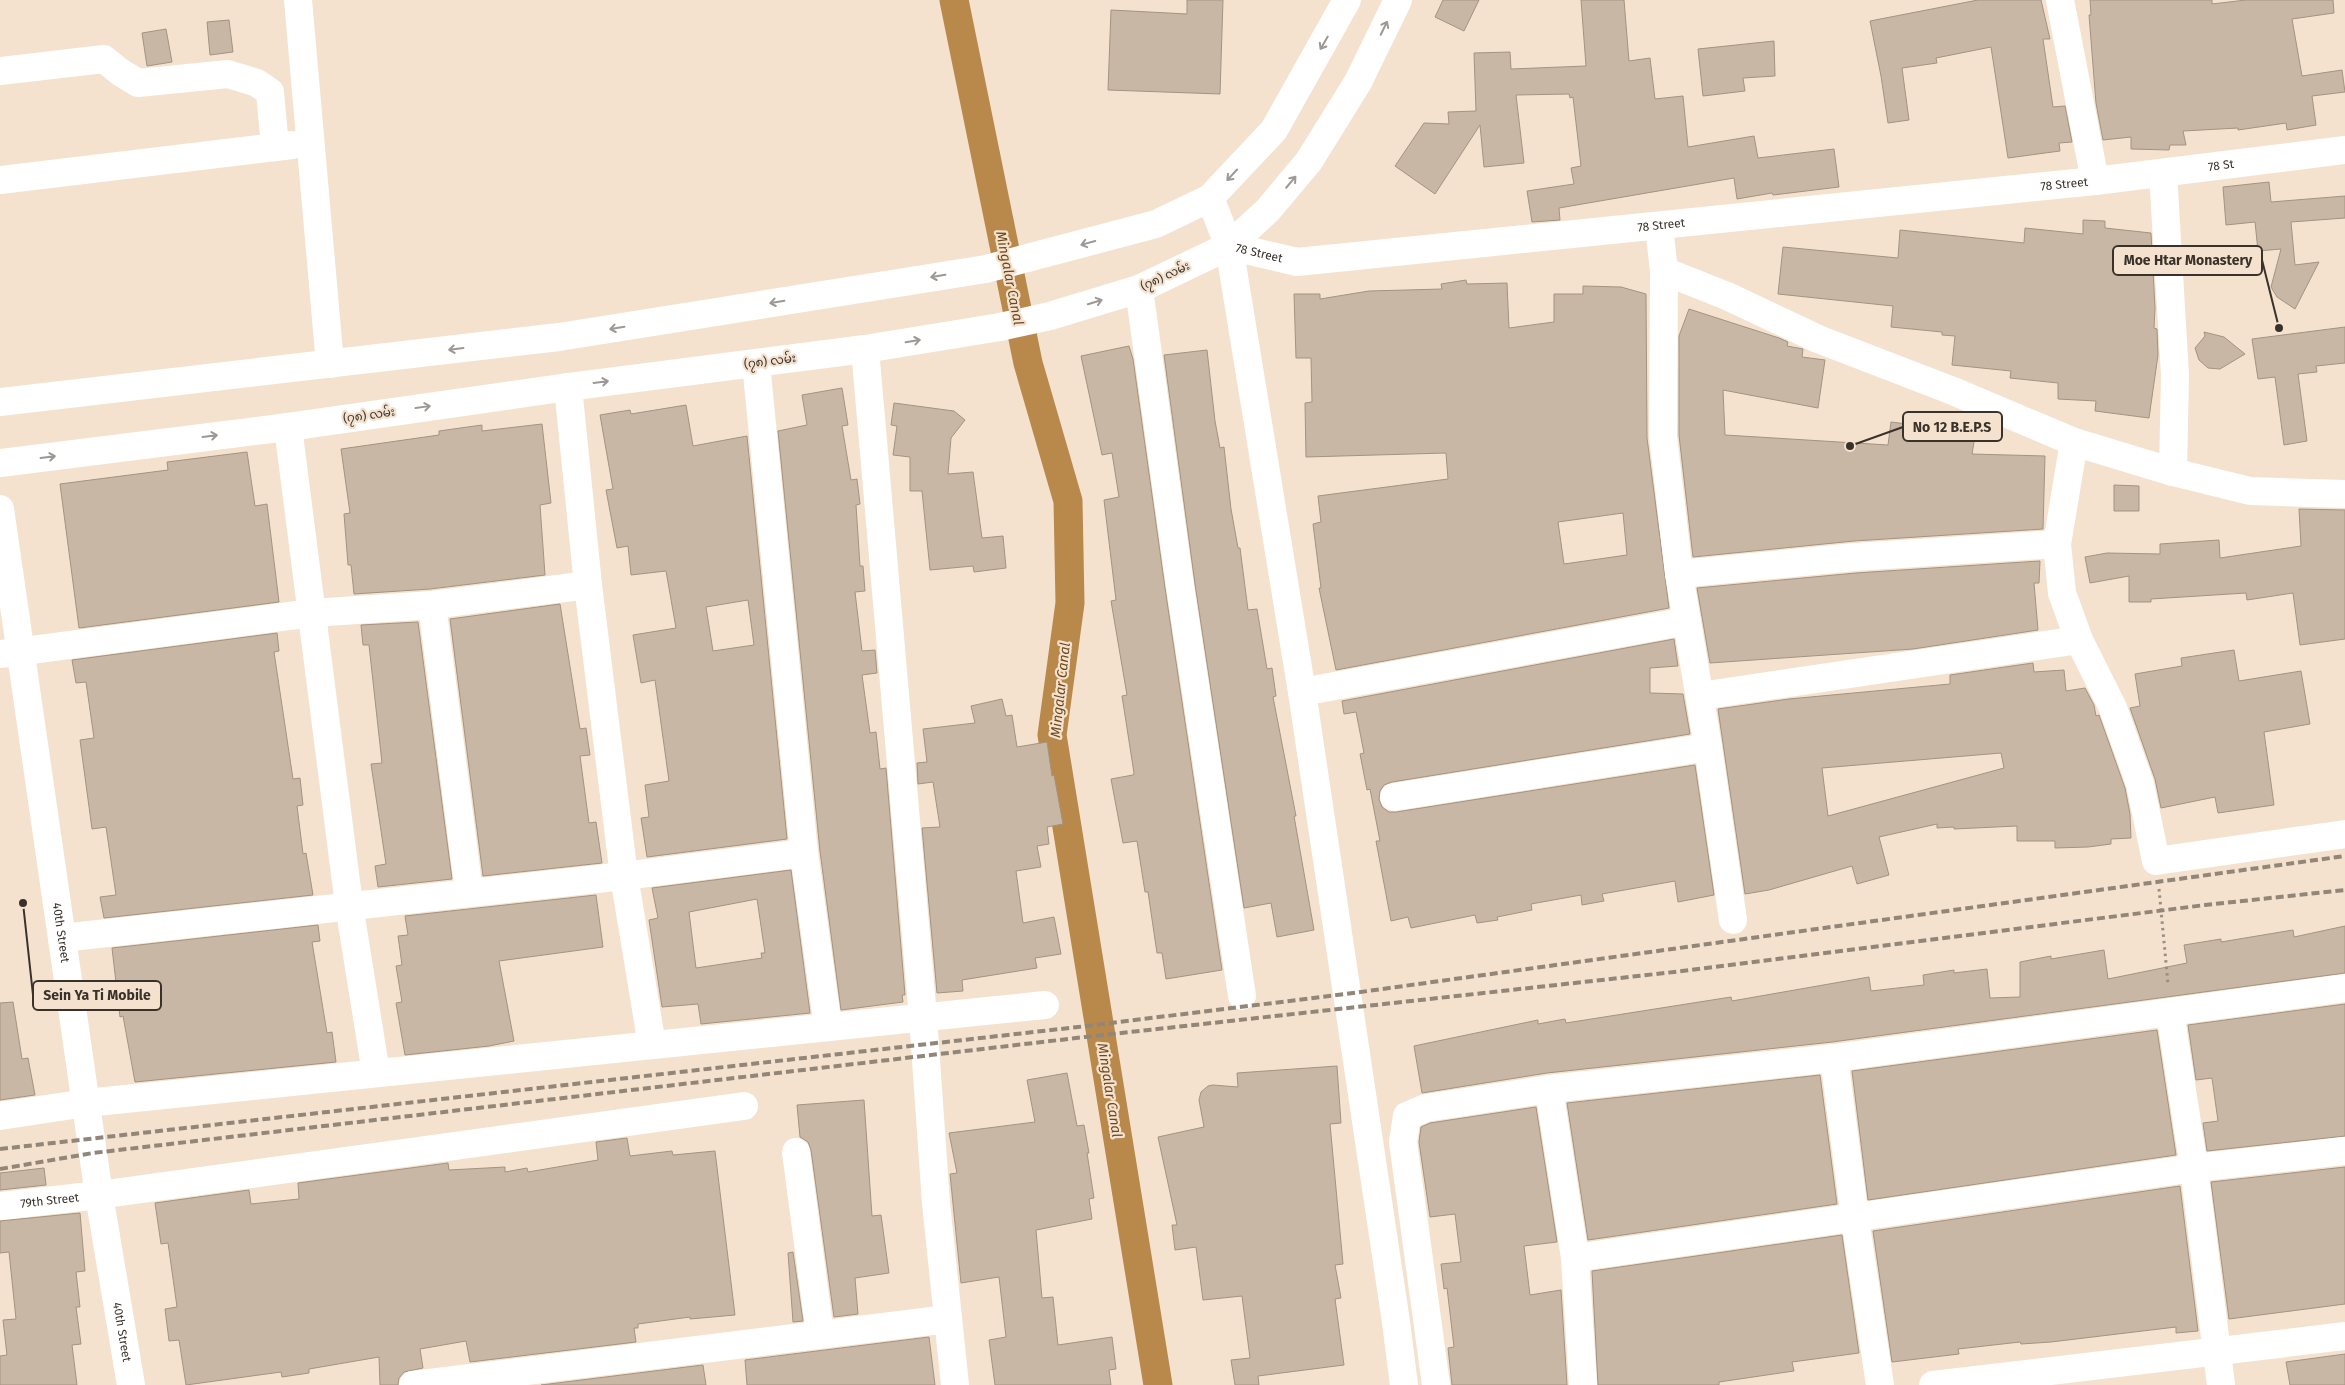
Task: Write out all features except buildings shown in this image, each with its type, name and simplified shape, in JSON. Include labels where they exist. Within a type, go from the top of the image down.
[{"type":"street","points":[[298,0],[330,364]]},
{"type":"street","points":[[0,402],[560,337],[986,269],[1156,224],[1210,198],[1274,130],[1347,0]]},
{"type":"street","name":"(၇၈) လမ်း","points":[[0,462],[288,427],[568,386],[865,349],[1000,327],[1050,316],[1139,289],[1229,246],[1268,210],[1309,161],[1358,82],[1398,0]]},
{"type":"street","points":[[2060,0],[2095,181]]},
{"type":"street","points":[[0,71],[104,59],[138,83],[228,74],[257,83],[270,92],[275,147]]},
{"type":"street","points":[[0,180],[311,143]]},
{"type":"street","name":"78 St","points":[[2095,181],[2345,150]]},
{"type":"street","points":[[2163,173],[2175,375],[2173,472]]},
{"type":"street","name":"78 Street","points":[[1229,246],[1297,262],[2095,181]]},
{"type":"street","points":[[1210,198],[1229,246],[1302,692],[1404,1385]]},
{"type":"street","points":[[1659,226],[1664,271],[1663,436],[1679,574],[1708,747],[1733,920]]},
{"type":"street","points":[[1664,271],[1727,296],[1818,339],[1953,391],[2074,442],[2173,472],[2250,491],[2345,494]]},
{"type":"street","points":[[1139,289],[1182,595],[1242,996]]},
{"type":"street","points":[[865,349],[923,1018],[936,1203],[955,1385]]},
{"type":"street","points":[[756,363],[804,853],[828,1027]]},
{"type":"street","points":[[568,386],[588,586],[624,876],[652,1045]]},
{"type":"street","points":[[288,427],[349,905],[376,1073]]},
{"type":"street","points":[[2074,442],[2057,544],[2062,593],[2078,640],[2113,708],[2137,775],[2156,861],[2345,834]]},
{"type":"street","name":"40th Street","points":[[0,509],[10,653],[62,938],[99,1196],[131,1385]]},
{"type":"street","points":[[1679,574],[1855,557],[2057,544]]},
{"type":"street","points":[[10,653],[312,613],[432,605],[588,586]]},
{"type":"street","points":[[432,605],[469,892]]},
{"type":"street","points":[[1302,692],[1687,621]]},
{"type":"street","points":[[1700,696],[2078,640]]},
{"type":"street","points":[[1394,797],[1708,747]]},
{"type":"street","points":[[62,938],[624,876],[804,853]]},
{"type":"street","points":[[1436,1385],[1403,1142],[1407,1116],[1426,1108],[1549,1089],[1834,1058],[2345,988]]},
{"type":"street","points":[[0,1116],[86,1102],[1045,1005]]},
{"type":"street","points":[[2170,1012],[2194,1168],[2221,1385]]},
{"type":"street","points":[[1834,1058],[1855,1219],[1880,1385]]},
{"type":"street","points":[[1549,1089],[1575,1258],[1583,1385]]},
{"type":"street","name":"79th Street","points":[[0,1206],[99,1196],[744,1106]]},
{"type":"street","points":[[1575,1258],[1855,1219],[2194,1168],[2345,1151]]},
{"type":"street","points":[[796,1152],[820,1334]]},
{"type":"street","points":[[413,1385],[948,1319]]},
{"type":"street","points":[[1394,1385],[1396,1322]]},
{"type":"street","points":[[1933,1385],[2345,1336]]},
{"type":"path","points":[[2156,861],[2165,936],[2170,1012]]},
{"type":"waterway","name":"Mingalar Canal","points":[[954,0],[1028,363],[1068,501],[1070,603],[1052,735],[1158,1385]]},
{"type":"railway","points":[[0,1149],[1078,1027],[1346,994],[2345,856]]},
{"type":"railway","points":[[0,1169],[93,1153],[1085,1037],[1674,972],[2205,905],[2345,890]]},
{"type":"place","name":"Moe Htar Monastery","points":[[2279,328]]},
{"type":"place","name":"No 12 B.E.P.S","points":[[1850,446]]},
{"type":"place","name":"Sein Ya Ti Mobile","points":[[23,903]]}]
